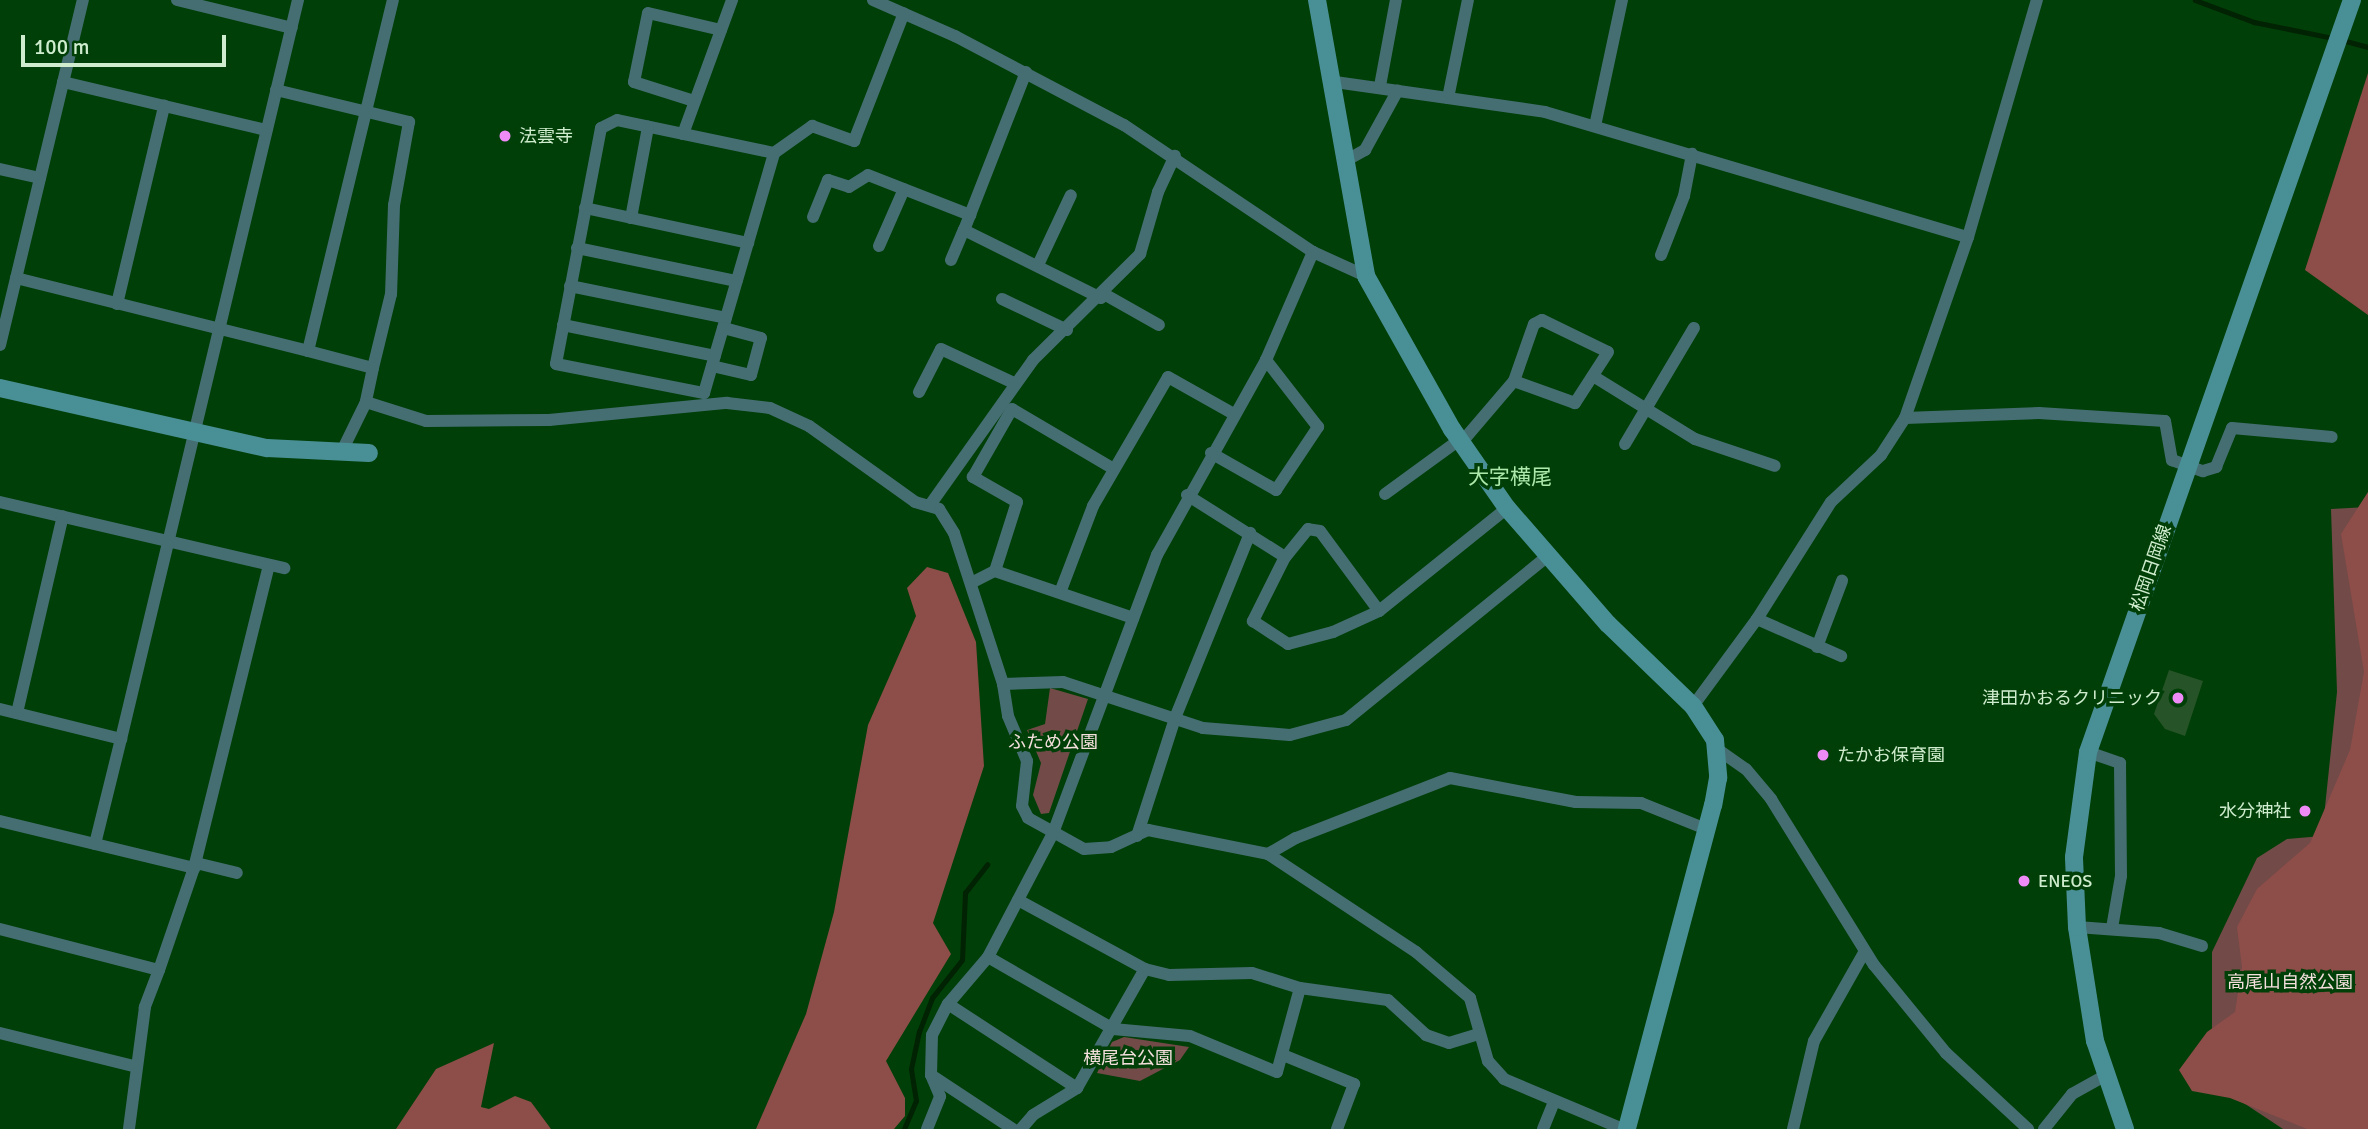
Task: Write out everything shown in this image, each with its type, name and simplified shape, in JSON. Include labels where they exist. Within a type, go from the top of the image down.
[{"type":"street","points":[[0,345],[83,0]]},
{"type":"street","points":[[177,0],[292,28]]},
{"type":"street","points":[[95,844],[169,540],[191,433],[298,0]]},
{"type":"street","points":[[308,351],[393,0]]},
{"type":"street","points":[[682,134],[732,0]]},
{"type":"street","points":[[873,0],[898,7],[1026,72],[1175,156],[1313,252],[1366,275]]},
{"type":"street","points":[[1317,0],[1335,82],[1366,275],[1460,442],[1507,508],[1608,624],[1693,706],[1717,749],[1746,769],[1771,799],[1865,951],[1961,1069],[2028,1129]]},
{"type":"street","points":[[1380,86],[1396,0]]},
{"type":"street","points":[[1448,98],[1468,0]]},
{"type":"street","points":[[1595,126],[1622,0]]},
{"type":"street","points":[[1693,706],[1757,619],[1830,502],[1881,455],[1905,418],[1968,237],[2037,0]]},
{"type":"street","name":"松岡日岡線","points":[[2341,0],[2344,22]]},
{"type":"street","name":"松岡日岡線","points":[[2125,1129],[2104,1076],[2077,927],[2074,857],[2088,752],[2352,0]]},
{"type":"street","points":[[774,153],[617,120],[601,128],[556,364],[688,394],[704,393],[774,153],[812,126],[854,141],[898,7]]},
{"type":"street","points":[[694,102],[634,82],[649,13],[721,30]]},
{"type":"street","points":[[951,260],[1026,72]]},
{"type":"street","points":[[63,82],[266,130]]},
{"type":"street","points":[[1335,82],[1380,86],[1545,112],[1968,237]]},
{"type":"street","points":[[276,90],[409,122],[394,205],[391,294],[366,402],[341,453]]},
{"type":"street","points":[[1347,160],[1365,150],[1398,90]]},
{"type":"street","points":[[117,304],[164,106]]},
{"type":"street","points":[[631,218],[648,127]]},
{"type":"street","points":[[1661,254],[1684,196],[1692,154]]},
{"type":"street","points":[[930,505],[1014,383],[1102,296],[1149,239],[1158,192],[1175,156]]},
{"type":"street","points":[[0,169],[40,178]]},
{"type":"street","points":[[813,217],[828,180],[849,187],[868,176],[970,215]]},
{"type":"street","points":[[880,246],[904,189]]},
{"type":"street","points":[[1038,265],[1071,195]]},
{"type":"street","points":[[584,208],[748,243]]},
{"type":"street","points":[[964,230],[1159,325]]},
{"type":"street","points":[[577,248],[737,281]]},
{"type":"street","points":[[927,1129],[940,1096],[931,1075],[932,1035],[948,1004],[988,957],[1053,833],[1101,695],[1187,495],[1266,360],[1313,252]]},
{"type":"street","points":[[16,278],[373,368]]},
{"type":"street","points":[[563,325],[713,361],[751,375],[761,338],[724,323],[570,286]]},
{"type":"street","points":[[1002,299],[1067,330]]},
{"type":"street","points":[[1385,494],[1460,442],[1514,381],[1534,324],[1542,320],[1608,352],[1576,403],[1514,381]]},
{"type":"street","points":[[1625,444],[1694,328]]},
{"type":"street","points":[[919,392],[941,349],[1014,383]]},
{"type":"street","points":[[1210,453],[1276,490],[1318,428],[1266,360]]},
{"type":"street","points":[[1592,376],[1647,407],[1695,439],[1776,466]]},
{"type":"street","points":[[1061,590],[1112,468],[1168,377],[1234,414]]},
{"type":"street","points":[[0,388],[267,448],[369,453]]},
{"type":"street","points":[[366,402],[426,421],[549,420],[727,404],[770,408],[809,426],[915,502],[939,509],[954,533],[1003,684],[1007,716],[1027,761],[1023,806],[1028,818],[1084,849],[1111,847],[1148,830],[1268,854],[1416,952],[1470,998],[1488,1061],[1504,1079],[1553,1104],[1625,1129],[1706,828],[1718,778],[1717,749]]},
{"type":"street","points":[[995,571],[1017,502],[973,477],[1012,409],[1112,468]]},
{"type":"street","points":[[1905,418],[2039,412],[2165,421],[2168,454],[2187,466],[2203,471],[2216,467],[2232,428],[2332,437]]},
{"type":"street","points":[[1187,495],[1285,557]]},
{"type":"street","points":[[0,502],[284,568]]},
{"type":"street","points":[[1379,611],[1320,531],[1308,529],[1285,557],[1253,621],[1288,644],[1332,632],[1379,611],[1507,508]]},
{"type":"street","points":[[17,713],[63,516]]},
{"type":"street","points":[[1137,836],[1175,718],[1250,533]]},
{"type":"street","points":[[1003,684],[1063,682],[1203,728],[1290,735],[1346,720],[1549,555]]},
{"type":"street","points":[[129,1129],[145,1007],[195,866],[269,565]]},
{"type":"street","points":[[971,583],[995,571],[1061,590],[1133,618]]},
{"type":"street","points":[[1817,647],[1842,581]]},
{"type":"street","points":[[1757,619],[1841,656]]},
{"type":"street","points":[[0,709],[121,739]]},
{"type":"street","points":[[2088,752],[2120,762],[2121,876],[2112,928]]},
{"type":"street","points":[[1268,854],[1296,838],[1450,778],[1576,802],[1641,803],[1706,828]]},
{"type":"street","points":[[0,821],[195,866],[237,873]]},
{"type":"street","points":[[1018,900],[1144,969],[1169,975],[1252,973],[1300,988],[1388,1000],[1426,1035],[1449,1042],[1479,1034]]},
{"type":"street","points":[[2077,927],[2160,933],[2202,946]]},
{"type":"street","points":[[0,929],[159,970]]},
{"type":"street","points":[[1793,1129],[1814,1041],[1865,951]]},
{"type":"street","points":[[988,957],[1113,1029],[1190,1036],[1277,1072],[1300,988]]},
{"type":"street","points":[[1021,1129],[1032,1115],[1077,1088],[1113,1029],[1144,969]]},
{"type":"street","points":[[948,1004],[1077,1088]]},
{"type":"street","points":[[0,1033],[137,1067]]},
{"type":"street","points":[[1283,1055],[1354,1084],[1337,1129]]},
{"type":"street","points":[[931,1075],[1013,1129]]},
{"type":"street","points":[[2043,1129],[2072,1094],[2104,1076]]},
{"type":"street","points":[[1543,1129],[1553,1104]]},
{"type":"green space","points":[[2368,73],[2368,315],[2305,270]]},
{"type":"green space","name":"高尾山自然公園","points":[[2368,492],[2368,1129],[2307,1129],[2230,1098],[2192,1091],[2179,1070],[2207,1032],[2235,1012],[2242,967],[2237,927],[2257,889],[2310,843],[2350,750],[2364,672],[2341,534]]},
{"type":"green space","name":"高尾山自然公園","points":[[2368,507],[2368,1129],[2283,1129],[2212,1082],[2212,952],[2257,858],[2287,839],[2322,836],[2337,692],[2331,509]]},
{"type":"green space","points":[[927,567],[948,573],[976,642],[984,766],[933,923],[951,954],[886,1061],[905,1098],[905,1116],[894,1129],[756,1129],[806,1014],[834,912],[868,725],[916,616],[907,588]]},
{"type":"green space","name":"ふため公園","points":[[1050,688],[1088,699],[1049,813],[1041,814],[1033,795],[1041,763],[1027,730],[1045,724]]},
{"type":"green space","name":"横尾台公園","points":[[1124,1037],[1189,1047],[1180,1060],[1140,1081],[1097,1073],[1112,1042]]},
{"type":"green space","points":[[494,1043],[481,1107],[489,1109],[515,1096],[531,1102],[551,1129],[396,1129],[436,1069]]},
{"type":"building","name":"津田かおるクリニック","points":[[2169,670],[2203,681],[2185,736],[2165,729],[2154,714]]},
{"type":"waterway","points":[[2195,0],[2254,22],[2333,38]]},
{"type":"waterway","points":[[2342,40],[2368,47]]},
{"type":"waterway","points":[[904,1129],[916,1101],[911,1069],[919,1032],[932,998],[962,960],[965,893],[987,865]]},
{"type":"place","name":"法雲寺","points":[[505,136]]},
{"type":"place","name":"津田かおるクリニック","points":[[2178,698]]},
{"type":"place","name":"たかお保育園","points":[[1823,755]]},
{"type":"place","name":"水分神社","points":[[2305,811]]},
{"type":"place","name":"ENEOS","points":[[2024,881]]},
{"type":"district","name":"大字横尾","points":[[1510,477]]}]
